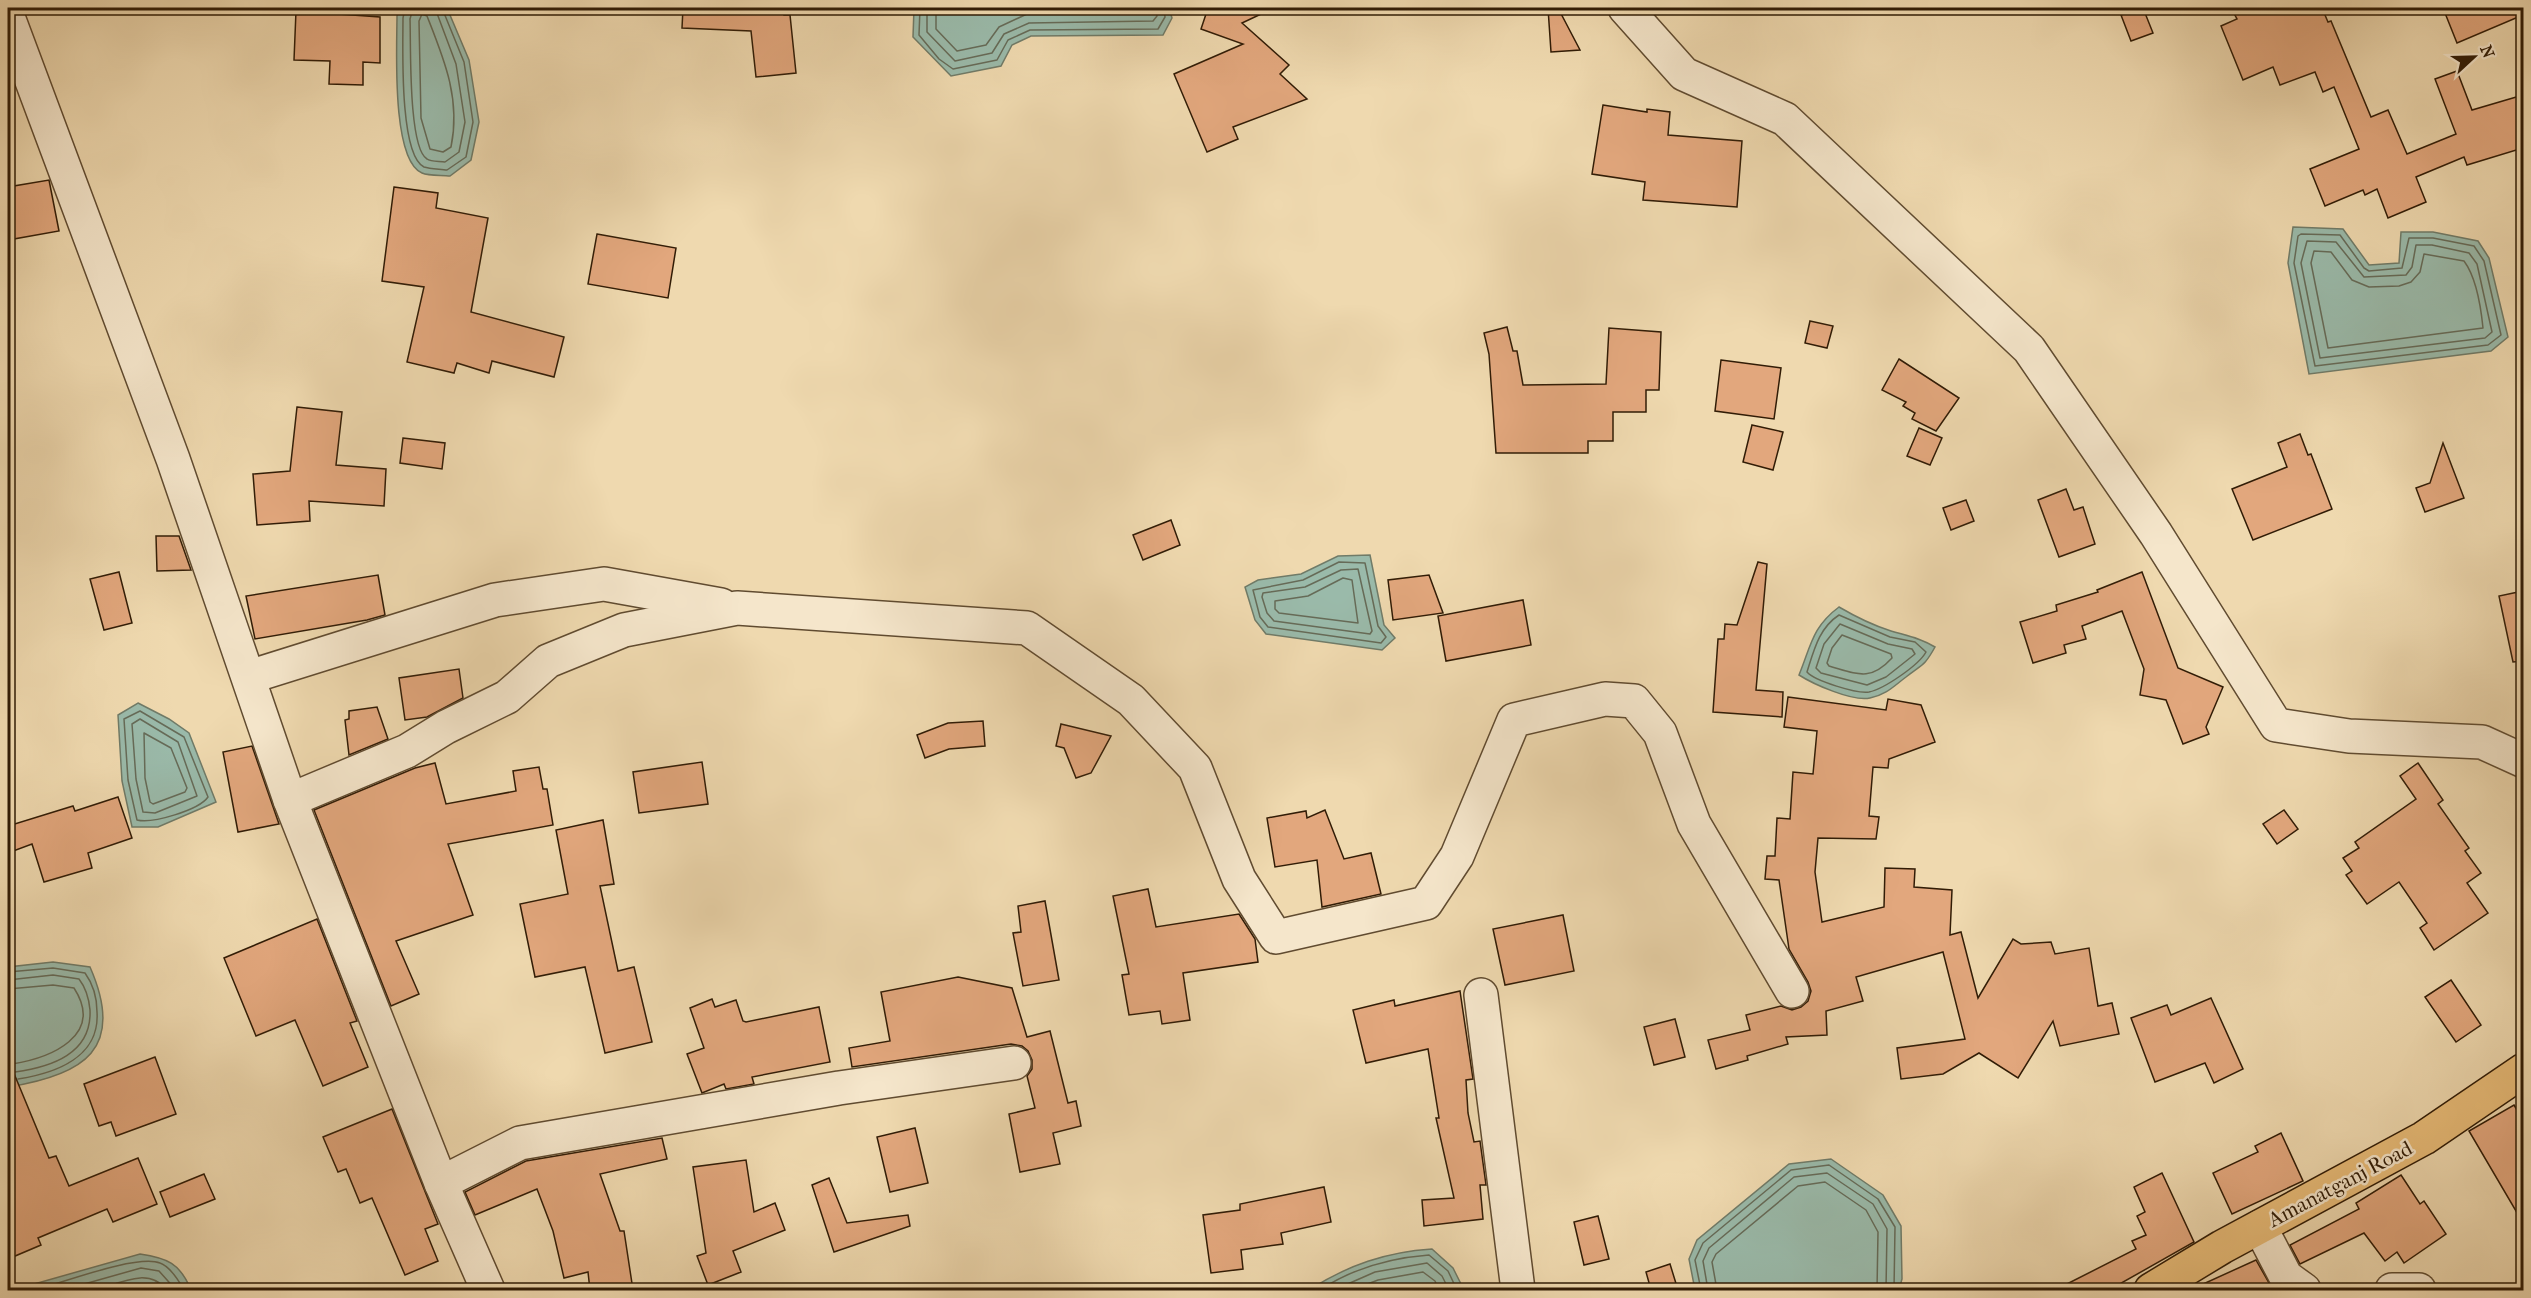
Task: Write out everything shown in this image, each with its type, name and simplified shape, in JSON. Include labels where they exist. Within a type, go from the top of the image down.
[{"type":"main road","name":"Amanatganj Road","points":[[2151,1290],[2260,1227],[2424,1138],[2523,1070]]},
{"type":"street","points":[[1625,8],[1684,74],[1785,119],[2029,349],[2156,534],[2276,725],[2349,736],[2482,742],[2523,761]]},
{"type":"street","points":[[8,17],[173,459],[290,800],[441,1183],[488,1290]]},
{"type":"street","points":[[249,676],[362,644],[495,600],[604,584],[737,608],[1027,628],[1131,700],[1195,768],[1239,879],[1276,937],[1426,903],[1457,856],[1514,720],[1605,699],[1634,700],[1660,733],[1694,824],[1792,991]]},
{"type":"street","points":[[290,800],[407,752],[446,727],[507,697],[548,661],[624,630],[737,608]]},
{"type":"street","points":[[1481,995],[1518,1290]]},
{"type":"street","points":[[441,1183],[520,1143],[839,1088],[1014,1063]]},
{"type":"street","points":[[2260,1227],[2286,1277],[2304,1290]]},
{"type":"street","points":[[2392,1290],[2419,1290]]},
{"type":"water","points":[[400,8],[447,8],[469,60],[479,122],[471,160],[450,176],[422,173],[412,164],[405,147],[400,126],[397,75],[397,16]]},
{"type":"water","points":[[914,8],[1169,8],[1172,18],[1163,35],[1031,36],[1012,45],[1001,66],[951,76],[913,37]]},
{"type":"water","points":[[2293,227],[2343,229],[2369,265],[2399,263],[2401,232],[2433,232],[2478,241],[2489,258],[2508,337],[2491,351],[2309,374],[2288,263]]},
{"type":"water","points":[[1370,555],[1384,625],[1395,638],[1382,650],[1266,634],[1255,620],[1245,587],[1258,580],[1301,574],[1338,556]]},
{"type":"water","points":[[1839,607],[1871,623],[1919,639],[1935,647],[1922,665],[1890,690],[1876,697],[1863,699],[1823,687],[1799,675],[1818,630],[1830,614]]},
{"type":"water","points":[[138,703],[169,719],[189,733],[216,802],[158,827],[132,827],[122,781],[118,715]]},
{"type":"water","points":[[53,962],[90,967],[100,995],[103,1019],[100,1038],[91,1053],[77,1065],[58,1075],[8,1087],[8,967]]},
{"type":"water","points":[[1831,1159],[1883,1195],[1901,1226],[1902,1279],[1899,1290],[1695,1290],[1689,1259],[1697,1240],[1789,1164]]},
{"type":"water","points":[[1432,1249],[1453,1268],[1464,1290],[1309,1290],[1338,1273],[1368,1261],[1399,1253]]},
{"type":"water","points":[[140,1254],[172,1263],[187,1281],[191,1290],[13,1290]]},
{"type":"building","points":[[683,8],[783,8],[784,15],[790,15],[796,73],[756,77],[751,31],[682,28]]},
{"type":"building","points":[[1208,8],[1274,8],[1242,23],[1289,65],[1280,74],[1307,99],[1233,127],[1238,139],[1207,152],[1174,74],[1243,44],[1201,29]]},
{"type":"building","points":[[1548,8],[1558,8],[1580,50],[1551,52]]},
{"type":"building","points":[[2143,8],[2153,33],[2131,41],[2121,15]]},
{"type":"building","points":[[2231,8],[2322,8],[2328,22],[2331,21],[2371,117],[2388,110],[2407,154],[2456,134],[2435,79],[2457,71],[2472,110],[2523,95],[2523,148],[2467,165],[2464,157],[2416,177],[2426,202],[2388,218],[2377,189],[2365,195],[2363,190],[2325,206],[2310,169],[2359,149],[2334,87],[2323,92],[2315,72],[2280,85],[2273,67],[2243,80],[2221,26],[2237,19]]},
{"type":"building","points":[[2443,8],[2523,8],[2523,15],[2457,43]]},
{"type":"building","points":[[296,11],[380,17],[380,63],[363,62],[363,85],[329,84],[330,61],[294,60]]},
{"type":"building","points":[[1603,105],[1647,112],[1647,109],[1670,112],[1668,135],[1742,141],[1737,207],[1643,200],[1645,182],[1592,174]]},
{"type":"building","points":[[49,180],[59,231],[8,240],[8,187]]},
{"type":"building","points":[[394,187],[438,193],[436,208],[488,218],[471,312],[564,337],[554,377],[492,361],[489,373],[457,363],[454,373],[407,362],[424,287],[382,281]]},
{"type":"building","points":[[597,234],[676,248],[668,298],[588,284]]},
{"type":"building","points":[[1810,321],[1833,326],[1827,348],[1805,343]]},
{"type":"building","points":[[1507,327],[1513,351],[1517,351],[1523,385],[1606,384],[1609,328],[1661,332],[1659,390],[1646,390],[1646,412],[1613,412],[1613,441],[1588,441],[1588,453],[1496,453],[1489,354],[1484,333]]},
{"type":"building","points":[[1899,359],[1959,398],[1936,431],[1912,419],[1915,413],[1903,406],[1906,402],[1882,390]]},
{"type":"building","points":[[1721,360],[1781,368],[1774,419],[1715,411]]},
{"type":"building","points":[[297,407],[342,412],[336,465],[386,469],[384,506],[309,501],[310,521],[257,525],[253,474],[290,471]]},
{"type":"building","points":[[1752,425],[1783,432],[1773,470],[1743,462]]},
{"type":"building","points":[[1919,428],[1942,438],[1930,465],[1907,456]]},
{"type":"building","points":[[2300,434],[2308,455],[2311,454],[2332,509],[2253,540],[2232,489],[2287,467],[2278,443]]},
{"type":"building","points":[[403,438],[445,443],[442,469],[400,463]]},
{"type":"building","points":[[2443,443],[2464,498],[2425,512],[2416,488],[2430,483]]},
{"type":"building","points":[[2066,489],[2074,510],[2083,507],[2095,544],[2059,557],[2038,500]]},
{"type":"building","points":[[1966,500],[1974,521],[1951,530],[1943,508]]},
{"type":"building","points":[[1171,520],[1180,545],[1143,560],[1133,535]]},
{"type":"building","points":[[156,536],[179,536],[191,570],[157,571]]},
{"type":"building","points":[[1758,562],[1767,564],[1756,690],[1783,692],[1782,717],[1713,712],[1718,639],[1724,639],[1725,624],[1737,625]]},
{"type":"building","points":[[119,572],[132,623],[104,630],[90,579]]},
{"type":"building","points":[[2142,572],[2178,668],[2223,687],[2206,727],[2209,734],[2183,744],[2166,700],[2140,695],[2144,669],[2122,611],[2082,626],[2086,639],[2064,645],[2066,653],[2033,663],[2020,622],[2057,611],[2056,605],[2098,592],[2097,590]]},
{"type":"building","points":[[378,575],[385,615],[255,639],[246,596]]},
{"type":"building","points":[[1429,575],[1443,613],[1393,620],[1388,580]]},
{"type":"building","points":[[2523,591],[2523,661],[2513,662],[2499,596]]},
{"type":"building","points":[[1523,600],[1531,645],[1446,661],[1438,616]]},
{"type":"building","points":[[459,669],[463,698],[427,717],[405,720],[399,678]]},
{"type":"building","points":[[1788,697],[1886,710],[1888,699],[1921,705],[1935,742],[1889,759],[1888,768],[1873,767],[1869,816],[1879,817],[1876,839],[1818,838],[1815,872],[1822,922],[1884,907],[1885,868],[1915,869],[1914,887],[1952,890],[1950,935],[1961,932],[1978,998],[2013,939],[2021,944],[2051,942],[2055,954],[2089,948],[2098,1006],[2112,1003],[2119,1034],[2060,1046],[2053,1021],[2018,1078],[1979,1053],[1943,1074],[1901,1079],[1897,1048],[1965,1039],[1943,952],[1856,977],[1863,1001],[1826,1011],[1827,1035],[1786,1037],[1788,1044],[1747,1056],[1748,1060],[1716,1069],[1708,1040],[1750,1030],[1746,1015],[1781,1006],[1792,1010],[1801,1007],[1808,1001],[1811,991],[1789,949],[1779,880],[1765,879],[1767,856],[1775,856],[1777,818],[1790,819],[1793,772],[1813,774],[1817,731],[1784,727]]},
{"type":"building","points":[[377,707],[388,739],[349,755],[345,720],[349,719],[349,711]]},
{"type":"building","points":[[983,721],[985,746],[949,749],[925,758],[917,735],[948,723]]},
{"type":"building","points":[[1061,724],[1111,736],[1091,773],[1076,778],[1064,748],[1056,746]]},
{"type":"building","points":[[252,746],[279,824],[238,832],[223,752]]},
{"type":"building","points":[[702,762],[708,804],[639,813],[633,772]]},
{"type":"building","points":[[435,763],[446,804],[516,791],[513,771],[539,767],[543,789],[547,789],[553,825],[448,844],[473,915],[396,941],[419,994],[391,1006],[314,810],[415,768]]},
{"type":"building","points":[[2418,763],[2443,800],[2438,804],[2469,848],[2465,851],[2481,873],[2467,883],[2488,913],[2434,950],[2420,928],[2427,923],[2399,882],[2367,904],[2346,875],[2352,871],[2343,858],[2359,848],[2355,842],[2416,799],[2400,776]]},
{"type":"building","points":[[118,797],[132,838],[88,853],[92,868],[44,882],[32,844],[8,853],[8,826],[73,806],[75,811]]},
{"type":"building","points":[[1325,810],[1344,859],[1371,853],[1381,894],[1322,907],[1317,860],[1275,867],[1267,818],[1306,811],[1307,818]]},
{"type":"building","points":[[2284,810],[2298,829],[2277,844],[2263,824]]},
{"type":"building","points":[[603,820],[614,884],[600,886],[618,971],[634,967],[652,1042],[605,1053],[585,967],[535,977],[520,904],[568,894],[556,830]]},
{"type":"building","points":[[1148,889],[1156,927],[1239,914],[1255,939],[1258,962],[1183,973],[1190,1020],[1162,1024],[1160,1011],[1129,1015],[1122,975],[1129,974],[1113,896]]},
{"type":"building","points":[[1045,901],[1059,980],[1023,986],[1013,933],[1021,932],[1018,906]]},
{"type":"building","points":[[1563,915],[1574,971],[1505,985],[1493,929]]},
{"type":"building","points":[[317,919],[357,1021],[350,1023],[368,1067],[323,1086],[295,1020],[256,1036],[224,958]]},
{"type":"building","points":[[958,977],[1012,988],[1027,1037],[1050,1031],[1068,1103],[1076,1101],[1081,1126],[1053,1133],[1060,1164],[1020,1172],[1009,1114],[1035,1108],[1027,1076],[1032,1069],[1032,1060],[1028,1051],[1022,1046],[1011,1044],[852,1067],[849,1048],[890,1041],[881,992]]},
{"type":"building","points":[[2451,980],[2481,1025],[2456,1042],[2425,997]]},
{"type":"building","points":[[1460,991],[1473,1079],[1466,1080],[1468,1113],[1474,1142],[1480,1141],[1486,1185],[1480,1185],[1483,1219],[1424,1226],[1422,1200],[1454,1198],[1436,1118],[1439,1118],[1428,1049],[1366,1063],[1353,1010],[1394,1000],[1395,1006]]},
{"type":"building","points":[[2211,998],[2243,1069],[2214,1083],[2205,1063],[2155,1082],[2131,1018],[2167,1005],[2171,1015]]},
{"type":"building","points":[[712,999],[715,1007],[736,1000],[743,1021],[746,1022],[819,1007],[830,1062],[752,1077],[754,1084],[726,1089],[724,1084],[702,1093],[687,1054],[704,1048],[690,1008]]},
{"type":"building","points":[[1675,1019],[1685,1057],[1654,1065],[1644,1027]]},
{"type":"building","points":[[155,1057],[176,1114],[116,1136],[111,1122],[99,1126],[84,1084]]},
{"type":"building","points":[[8,1059],[49,1158],[56,1156],[69,1186],[138,1158],[157,1204],[113,1222],[107,1209],[38,1238],[41,1245],[8,1259]]},
{"type":"building","points":[[2514,1105],[2523,1120],[2523,1223],[2469,1131]]},
{"type":"building","points":[[392,1109],[438,1224],[425,1229],[438,1261],[405,1275],[372,1198],[360,1203],[346,1169],[338,1172],[323,1137]]},
{"type":"building","points":[[915,1128],[928,1183],[890,1192],[877,1137]]},
{"type":"building","points":[[2281,1133],[2303,1181],[2232,1214],[2213,1173],[2258,1152],[2255,1146]]},
{"type":"building","points":[[662,1138],[667,1159],[600,1174],[620,1231],[624,1231],[633,1290],[590,1290],[588,1272],[564,1278],[553,1231],[537,1189],[475,1215],[465,1192],[526,1161]]},
{"type":"building","points":[[746,1160],[754,1212],[775,1203],[785,1230],[733,1251],[741,1272],[708,1285],[697,1256],[706,1253],[693,1167]]},
{"type":"building","points":[[2162,1173],[2194,1242],[2109,1290],[2055,1290],[2136,1249],[2132,1241],[2146,1235],[2137,1216],[2145,1212],[2134,1187]]},
{"type":"building","points":[[204,1174],[215,1199],[170,1217],[160,1192]]},
{"type":"building","points":[[2401,1175],[2420,1204],[2424,1201],[2446,1234],[2404,1263],[2397,1252],[2385,1261],[2364,1233],[2300,1264],[2290,1245],[2359,1209],[2356,1203]]},
{"type":"building","points":[[829,1178],[847,1223],[908,1215],[910,1226],[834,1252],[812,1185]]},
{"type":"building","points":[[1324,1187],[1331,1222],[1281,1233],[1283,1244],[1241,1250],[1243,1269],[1211,1273],[1203,1215],[1240,1210],[1240,1204]]},
{"type":"building","points":[[1598,1216],[1609,1259],[1584,1265],[1574,1222]]},
{"type":"building","points":[[2256,1260],[2273,1290],[2190,1290]]},
{"type":"building","points":[[1670,1264],[1678,1290],[1651,1290],[1646,1272]]}]
